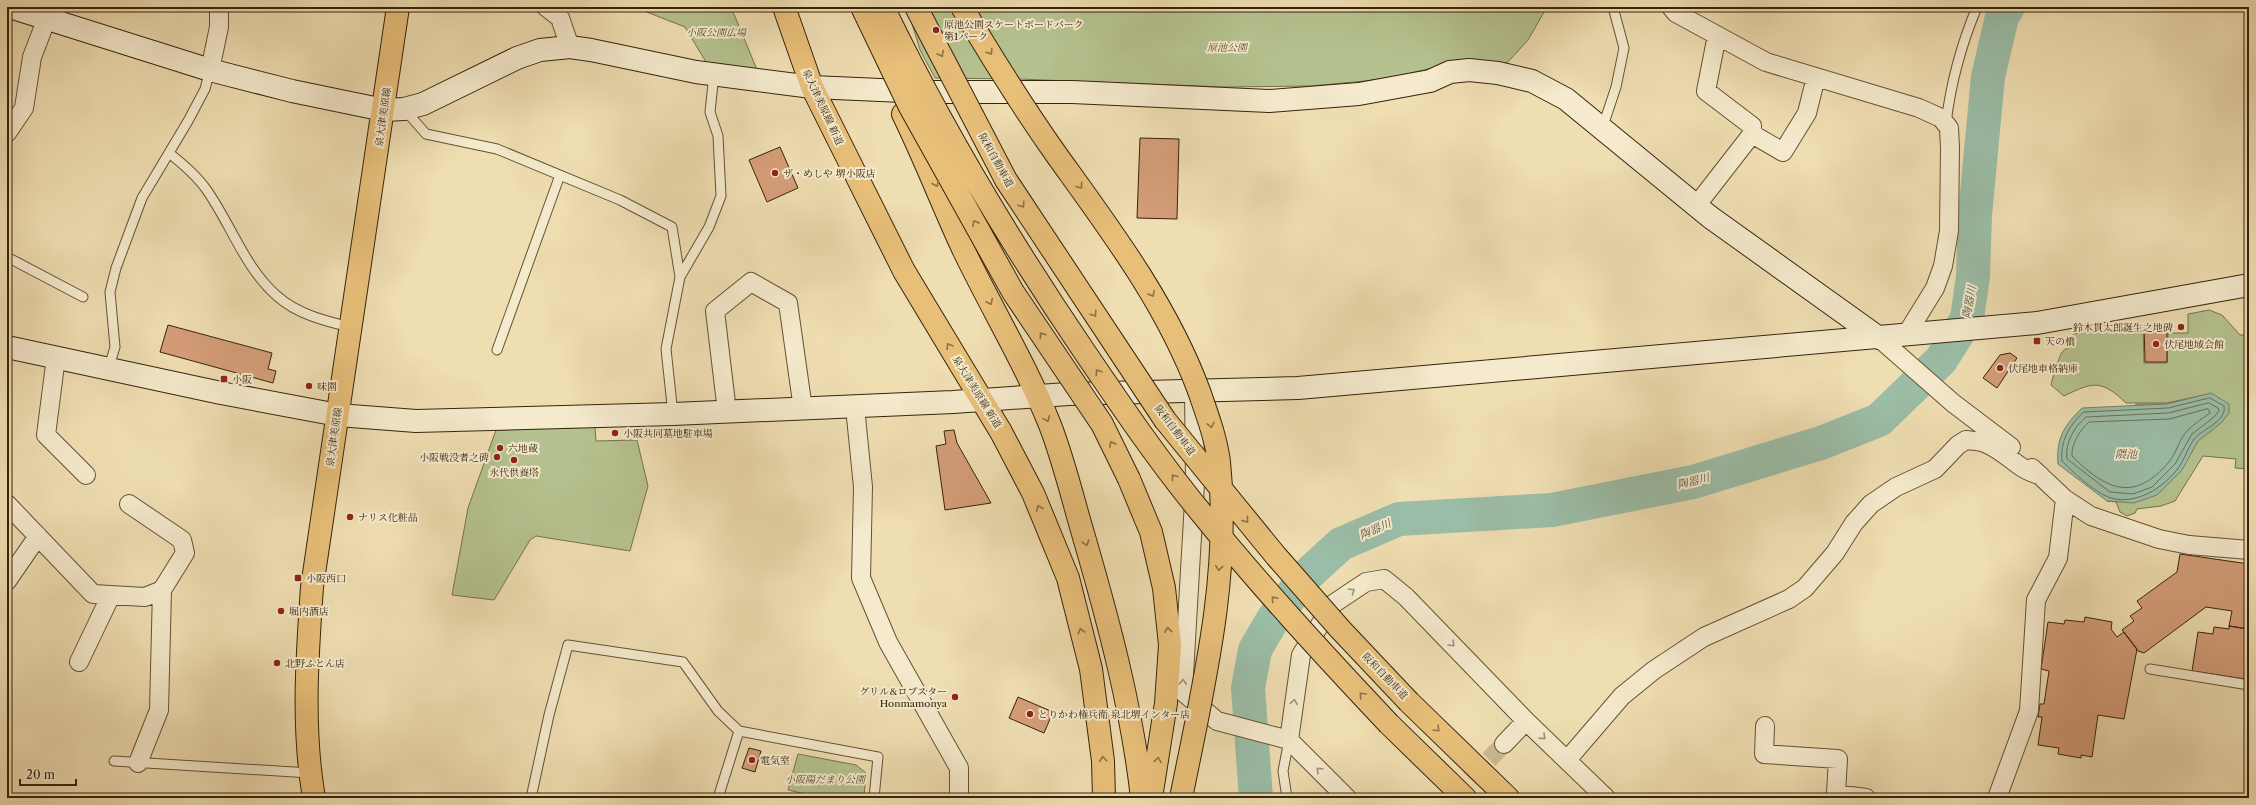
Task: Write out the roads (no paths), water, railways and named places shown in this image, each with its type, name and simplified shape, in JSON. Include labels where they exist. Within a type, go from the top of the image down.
[{"type":"main road","name":"泉大津美原線","points":[[314,798],[310,773],[305,684],[312,594],[350,328],[394,110],[398,7]]},
{"type":"main road","name":"泉大津美原線 新道","points":[[784,7],[812,87],[904,271],[1002,432],[1033,493],[1068,578],[1091,669],[1103,761],[1104,798]]},
{"type":"main road","points":[[861,7],[878,62],[923,155],[964,250],[1051,426],[1100,590],[1120,673],[1138,761],[1142,798]]},
{"type":"main road","points":[[861,7],[910,107],[1013,292],[1102,424],[1129,479],[1151,532],[1164,588],[1170,645],[1166,703],[1150,798]]},
{"type":"main road","points":[[883,7],[943,125],[993,212],[1144,440],[1203,515],[1261,584],[1389,724],[1465,798]]},
{"type":"main road","name":"阪和自動車道","points":[[916,7],[1006,180],[1165,420],[1276,556],[1340,629],[1410,702],[1508,798]]},
{"type":"main road","points":[[962,7],[1057,155],[1111,229],[1146,283],[1173,332],[1193,374],[1210,420],[1219,460],[1222,508],[1221,556],[1206,668],[1181,798]]},
{"type":"street","points":[[10,7],[55,16],[210,70],[292,91],[394,110],[423,104],[517,58],[540,50],[570,47],[714,74],[812,87],[926,92],[1072,92],[1269,101],[1359,94],[1430,81],[1450,72],[1469,70],[1498,73],[1532,80],[1566,100],[1696,206],[1879,338],[1953,403],[2014,449],[2065,499],[2091,516],[2158,539],[2189,545],[2249,550]]},
{"type":"street","points":[[210,70],[219,27],[219,7]]},
{"type":"street","points":[[546,7],[560,18],[570,47]]},
{"type":"street","points":[[1671,7],[1676,13],[1766,62],[1919,108],[1941,118],[1946,124],[1948,128],[1950,148],[1949,230],[1943,266],[1916,334]]},
{"type":"street","points":[[7,133],[24,108],[32,57],[55,16]]},
{"type":"street","points":[[1696,206],[1752,134],[1752,126],[1706,92],[1717,35]]},
{"type":"street","points":[[1752,134],[1783,152],[1807,113],[1816,77]]},
{"type":"street","points":[[727,412],[715,311],[751,282],[788,303],[803,409]]},
{"type":"street","points":[[7,346],[109,367],[221,393],[338,415],[416,421],[855,407],[1037,396],[1194,389],[1298,388],[2037,324],[2249,285]]},
{"type":"street","points":[[56,357],[46,435],[86,475]]},
{"type":"street","points":[[1194,389],[1195,484],[1183,692],[1217,721],[1289,740],[1347,798]]},
{"type":"street","points":[[855,407],[863,487],[861,578],[888,642],[959,768],[959,798]]},
{"type":"street","points":[[1567,760],[1622,696],[1649,674],[1704,637],[1788,599],[1805,588],[1835,553],[1854,523],[1871,504],[1896,487],[1935,469],[1958,445],[1966,440],[1986,444],[2009,457],[2027,472],[2040,475]]},
{"type":"street","points":[[1996,798],[2029,711],[2036,600],[2058,558],[2065,499]]},
{"type":"street","points":[[7,504],[93,594],[145,597],[162,590]]},
{"type":"street","points":[[129,504],[182,540],[185,553],[162,590],[159,710],[138,763]]},
{"type":"street","points":[[7,582],[38,536]]},
{"type":"street","points":[[1289,740],[1301,655],[1333,604],[1366,582],[1384,579],[1406,597],[1526,721],[1606,798]]},
{"type":"street","points":[[78,662],[111,595]]},
{"type":"street","points":[[1504,744],[1526,721]]},
{"type":"street","points":[[1765,726],[1764,754],[1838,759],[1836,794],[1866,798]]},
{"type":"lane","points":[[1602,129],[1616,86],[1624,48],[1613,7]]},
{"type":"lane","points":[[1946,124],[1951,83],[1966,32],[1977,7]]},
{"type":"lane","points":[[109,367],[115,347],[110,292],[116,268],[142,198],[205,89],[210,70]]},
{"type":"lane","points":[[673,414],[666,349],[680,277],[709,227],[721,196],[718,136],[710,112],[714,74]]},
{"type":"lane","points":[[394,110],[426,134],[497,149],[620,200],[672,227],[680,277]]},
{"type":"lane","points":[[169,153],[186,166],[207,190],[241,251],[277,297],[318,319],[350,328]]},
{"type":"lane","points":[[497,350],[560,175]]},
{"type":"lane","points":[[7,257],[83,296]]},
{"type":"lane","points":[[531,798],[548,715],[568,645],[682,662],[718,711],[739,731],[878,757],[874,798]]},
{"type":"lane","points":[[2150,669],[2249,685]]},
{"type":"lane","points":[[718,798],[739,731]]},
{"type":"lane","points":[[1287,798],[1283,771],[1289,740]]},
{"type":"lane","points":[[114,761],[310,773]]},
{"type":"water","name":"隈池","points":[[2211,393],[2229,404],[2229,413],[2221,423],[2198,441],[2182,470],[2157,495],[2134,503],[2107,501],[2058,464],[2058,447],[2062,433],[2070,421],[2082,408],[2167,404]]},
{"type":"waterway","name":"陶器川","points":[[1256,798],[1248,688],[1255,650],[1273,619],[1307,575],[1341,544],[1399,519],[1552,510],[1693,482],[1821,443],[1879,420],[1941,360],[1967,319],[1973,276],[1975,215],[1988,77],[2002,17],[2008,7]]},
{"type":"tunnel","points":[[1451,798],[1504,744]]},
{"type":"place","name":"原池公園スケートボードパーク 第1パーク","points":[[936,30]]},
{"type":"place","name":"ザ・めしや 堺小阪店","points":[[775,173]]},
{"type":"place","name":"鈴木貫太郎誕生之地碑","points":[[2181,327]]},
{"type":"place","name":"天の橋","points":[[2037,341]]},
{"type":"place","name":"伏尾地域会館","points":[[2156,344]]},
{"type":"place","name":"伏尾地車格納庫","points":[[2000,368]]},
{"type":"place","name":"小阪","points":[[224,379]]},
{"type":"place","name":"味園","points":[[309,386]]},
{"type":"place","name":"小阪共同墓地駐車場","points":[[615,433]]},
{"type":"place","name":"六地蔵","points":[[500,448]]},
{"type":"place","name":"小阪戦没者之碑","points":[[497,457]]},
{"type":"place","name":"永代供養塔","points":[[514,460]]},
{"type":"place","name":"ナリス化粧品","points":[[350,517]]},
{"type":"place","name":"小阪西口","points":[[298,578]]},
{"type":"place","name":"堀内酒店","points":[[281,611]]},
{"type":"place","name":"北野ふとん店","points":[[277,663]]},
{"type":"place","name":"グリル&ロブスター Honmamonya","points":[[955,697]]},
{"type":"place","name":"とりかわ権兵衛 泉北堺インター店","points":[[1030,714]]},
{"type":"place","name":"電気室","points":[[752,760]]},
{"type":"park label","name":"小阪公園広場","points":[[716,32]]},
{"type":"park label","name":"原池公園","points":[[1227,47]]},
{"type":"park label","name":"小阪陽だまり公園","points":[[825,779]]}]
